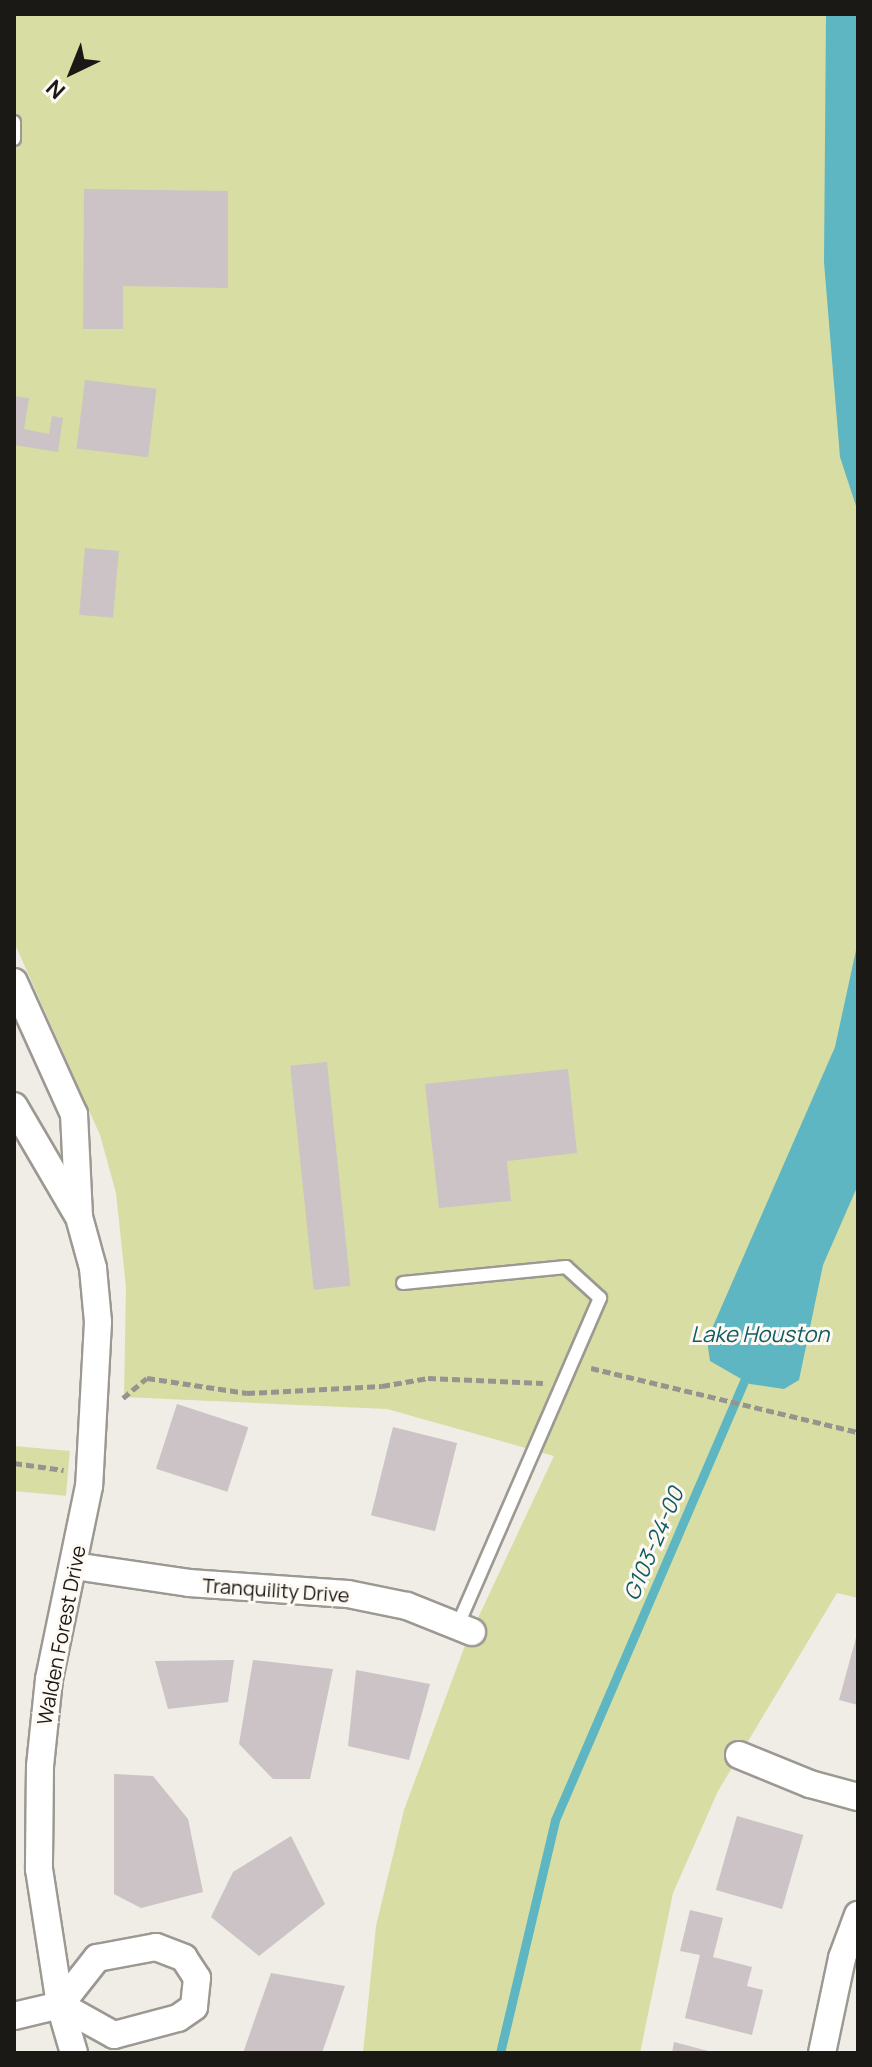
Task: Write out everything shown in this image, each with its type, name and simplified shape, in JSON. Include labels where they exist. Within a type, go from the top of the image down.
[{"type":"street","name":"Walden Forest Drive","points":[[14,982],[74,1114],[79,1217],[93,1268],[98,1322],[96,1432],[74,1566],[49,1679],[40,1766],[39,1869],[60,2005],[74,2053]]},
{"type":"street","name":"Walden Forest Drive","points":[[14,1106],[79,1217]]},
{"type":"street","name":"Tranquility Drive","points":[[74,1566],[189,1583],[348,1594],[407,1606],[465,1628]]},
{"type":"street","points":[[739,1755],[810,1784],[858,1797]]},
{"type":"street","points":[[822,2053],[842,1958],[858,1915]]},
{"type":"street","points":[[14,2016],[60,2005],[97,1958],[156,1947],[184,1958],[197,1978],[194,2007],[178,2018],[114,2035],[60,2005]]},
{"type":"lane","points":[[14,122],[14,139]]},
{"type":"lane","points":[[403,1283],[566,1267],[600,1298],[465,1628]]},
{"type":"path","points":[[14,1463],[64,1470],[130,1389],[147,1378],[247,1393],[382,1386],[428,1378],[547,1383],[593,1367],[636,1382],[843,1426],[858,1432]]},
{"type":"green space","points":[[14,14],[858,14],[858,1598],[837,1593],[718,1791],[673,1893],[640,2053],[363,2053],[376,1926],[404,1810],[464,1648],[554,1456],[387,1409],[124,1397],[126,1287],[116,1193],[100,1135],[14,942]]},
{"type":"green space","points":[[14,1446],[70,1451],[66,1496],[14,1491]]},
{"type":"water","points":[[826,14],[858,14],[858,512],[840,457],[824,262]]},
{"type":"water","name":"Lake Houston","points":[[858,941],[858,1185],[823,1265],[799,1380],[784,1389],[750,1384],[710,1361],[707,1340],[835,1047]]},
{"type":"building","points":[[84,189],[228,191],[228,288],[123,286],[123,329],[83,329]]},
{"type":"building","points":[[85,380],[156,389],[148,457],[77,448]]},
{"type":"building","points":[[14,396],[29,398],[24,429],[49,434],[52,416],[63,418],[58,452],[14,445]]},
{"type":"building","points":[[85,548],[119,551],[113,618],[79,615]]},
{"type":"building","points":[[327,1062],[351,1286],[314,1290],[290,1066]]},
{"type":"building","points":[[568,1069],[577,1153],[507,1161],[511,1201],[439,1208],[425,1084]]},
{"type":"building","points":[[177,1404],[248,1427],[227,1492],[156,1469]]},
{"type":"building","points":[[393,1427],[457,1443],[435,1531],[371,1515]]},
{"type":"building","points":[[858,1635],[858,1705],[839,1700]]},
{"type":"building","points":[[234,1660],[228,1702],[168,1709],[155,1661]]},
{"type":"building","points":[[253,1660],[333,1669],[310,1779],[273,1779],[239,1744]]},
{"type":"building","points":[[356,1670],[430,1684],[409,1760],[348,1746]]},
{"type":"building","points":[[114,1774],[153,1776],[188,1819],[203,1892],[141,1908],[114,1894]]},
{"type":"building","points":[[737,1816],[803,1835],[782,1909],[716,1890]]},
{"type":"building","points":[[291,1836],[325,1904],[259,1956],[211,1917],[233,1872]]},
{"type":"building","points":[[690,1910],[723,1918],[713,1957],[752,1967],[747,1986],[763,1990],[752,2035],[685,2018],[700,1955],[680,1951]]},
{"type":"building","points":[[271,1973],[345,1986],[322,2053],[243,2053]]},
{"type":"building","points":[[674,2042],[712,2052],[672,2053]]},
{"type":"waterway","name":"G103-24-00","points":[[500,2053],[555,1820],[748,1371]]}]
